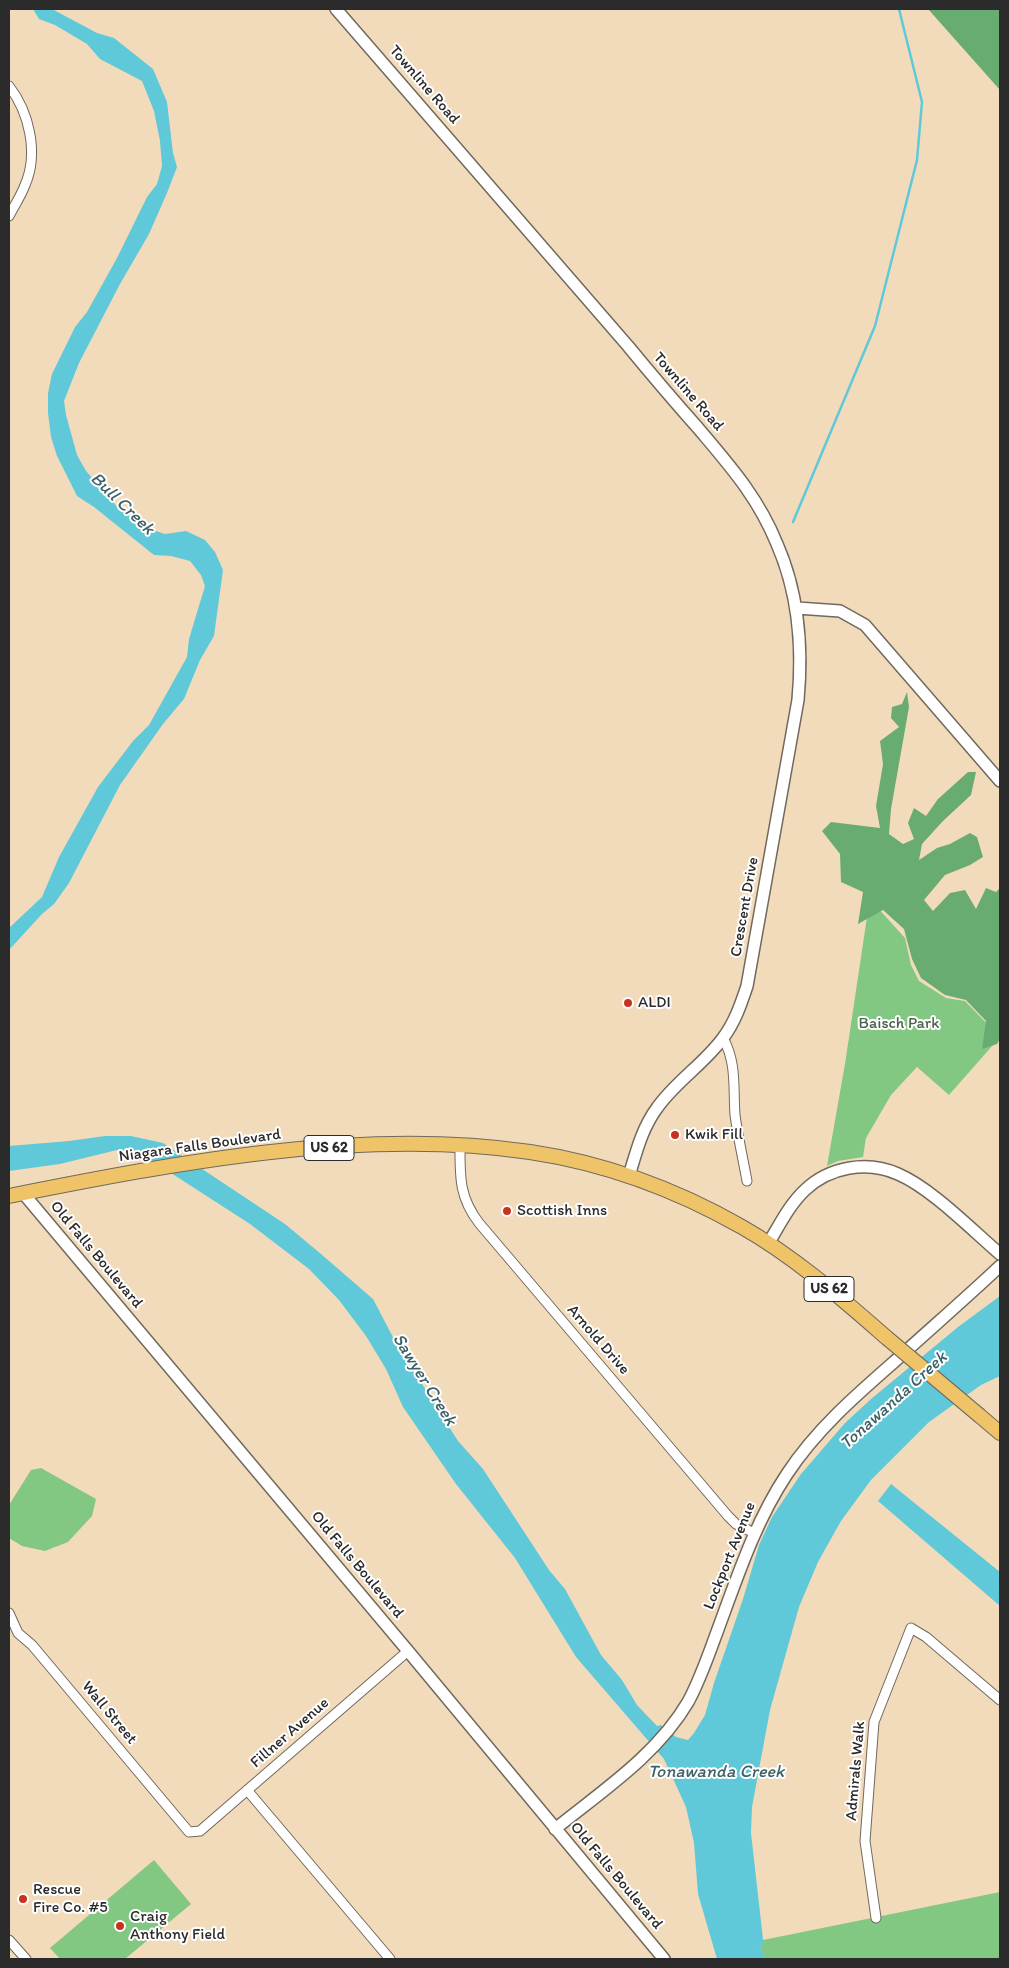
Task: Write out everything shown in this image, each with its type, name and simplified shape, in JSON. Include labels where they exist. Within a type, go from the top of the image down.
[{"type":"main road","name":"Niagara Falls Boulevard","points":[[9,1196],[154,1168],[248,1155],[335,1147],[397,1144],[460,1145],[544,1155],[629,1176],[707,1209],[742,1227],[811,1274],[1000,1433]]},
{"type":"street","name":"Townline Road","points":[[336,9],[745,484],[777,543],[788,572],[797,608]]},
{"type":"street","points":[[9,86],[19,100],[28,121],[30,134],[30,170],[25,186],[9,216]]},
{"type":"street","points":[[797,608],[840,611],[854,617],[869,628],[1000,781]]},
{"type":"street","name":"Crescent Drive","points":[[629,1176],[643,1134],[655,1111],[672,1090],[723,1038],[737,1014],[747,986],[791,741],[800,680],[800,632],[797,608]]},
{"type":"street","points":[[723,1038],[734,1068],[735,1114],[747,1181]]},
{"type":"street","name":"Arnold Drive","points":[[460,1145],[460,1176],[463,1195],[475,1219],[728,1516],[736,1524],[754,1533]]},
{"type":"street","points":[[768,1244],[795,1201],[811,1184],[827,1175],[844,1169],[865,1167],[893,1172],[909,1180],[941,1203],[1000,1254]]},
{"type":"street","name":"Old Falls Boulevard","points":[[23,1193],[408,1650],[664,1959]]},
{"type":"street","name":"Lockport Avenue","points":[[555,1829],[649,1751],[685,1706],[698,1681],[754,1533],[771,1498],[788,1472],[822,1430],[864,1388],[1000,1266]]},
{"type":"street","name":"Wall Street","points":[[9,1613],[13,1634],[32,1645],[190,1832]]},
{"type":"street","name":"Admirals Walk","points":[[876,1918],[865,1841],[874,1722],[911,1628],[926,1637],[1000,1700]]},
{"type":"street","name":"Fillner Avenue","points":[[190,1832],[200,1831],[408,1650]]},
{"type":"street","points":[[247,1790],[390,1959]]},
{"type":"street","points":[[9,1940],[26,1959]]},
{"type":"green space","points":[[928,9],[1000,9],[1000,90]]},
{"type":"green space","points":[[907,692],[909,707],[891,809],[889,834],[903,844],[914,839],[908,823],[914,808],[926,816],[938,799],[968,772],[976,772],[971,795],[922,844],[919,860],[937,848],[950,844],[970,833],[977,837],[983,857],[970,865],[945,875],[924,900],[933,911],[950,893],[965,890],[976,909],[986,888],[996,892],[1000,888],[1000,1039],[997,1044],[982,1049],[986,1021],[966,1000],[945,995],[921,978],[912,959],[904,929],[883,910],[858,924],[863,892],[841,882],[840,854],[822,831],[831,822],[880,828],[876,806],[883,764],[880,741],[899,727],[891,718],[892,707],[902,704]]},
{"type":"green space","name":"Baisch Park","points":[[876,906],[905,938],[911,965],[919,981],[946,998],[965,1001],[1000,1037],[949,1095],[917,1067],[891,1095],[866,1138],[863,1157],[838,1161],[827,1166],[845,1064],[867,917]]},
{"type":"green space","points":[[41,1468],[96,1499],[92,1516],[68,1542],[45,1551],[22,1546],[9,1538],[9,1505],[31,1470]]},
{"type":"green space","name":"Craig Anthony Field","points":[[154,1860],[191,1904],[125,1959],[60,1959],[50,1948]]},
{"type":"green space","points":[[1000,1892],[1000,1959],[765,1959],[758,1941]]},
{"type":"water","points":[[33,9],[52,9],[97,33],[114,38],[153,69],[167,102],[173,153],[177,167],[149,234],[120,284],[79,363],[64,401],[77,455],[86,471],[120,510],[150,529],[165,534],[186,531],[205,540],[215,552],[223,570],[214,636],[200,660],[184,699],[163,724],[120,785],[69,883],[54,904],[42,914],[9,950],[9,928],[42,897],[59,857],[98,787],[133,741],[149,725],[187,657],[189,639],[205,586],[201,575],[190,561],[171,556],[154,555],[94,507],[77,496],[57,456],[51,437],[48,393],[52,374],[75,327],[87,312],[117,258],[147,197],[157,184],[162,166],[160,141],[154,111],[142,81],[100,59],[87,44],[55,25],[39,19]]},
{"type":"water","name":"Tonawanda Creek","points":[[105,1136],[131,1136],[163,1143],[285,1224],[373,1299],[395,1341],[458,1441],[483,1469],[549,1570],[565,1589],[601,1655],[622,1680],[637,1705],[657,1726],[661,1725],[676,1737],[688,1740],[705,1715],[759,1545],[772,1517],[801,1474],[845,1423],[871,1399],[958,1327],[1000,1296],[1000,1376],[981,1385],[929,1422],[871,1480],[841,1521],[818,1562],[799,1607],[770,1710],[752,1807],[751,1833],[764,1948],[759,1943],[765,1959],[717,1959],[698,1894],[694,1843],[686,1807],[664,1759],[576,1657],[515,1558],[456,1484],[403,1407],[386,1369],[366,1336],[339,1300],[309,1269],[250,1224],[140,1153],[117,1150],[60,1164],[9,1171],[9,1146]]},
{"type":"water","points":[[891,1484],[1000,1572],[1000,1606],[878,1501]]},
{"type":"waterway","points":[[793,522],[875,326],[917,160],[922,102],[899,9]]},
{"type":"place","name":"ALDI","points":[[628,1003]]},
{"type":"place","name":"Kwik Fill","points":[[675,1135]]},
{"type":"place","name":"Scottish Inns","points":[[507,1211]]},
{"type":"place","name":"Rescue Fire Co. #5","points":[[23,1899]]},
{"type":"place","name":"Craig Anthony Field","points":[[120,1926]]},
{"type":"water label","name":"Bull Creek","points":[[122,504]]},
{"type":"water label","name":"Sawyer Creek","points":[[424,1380]]}]
